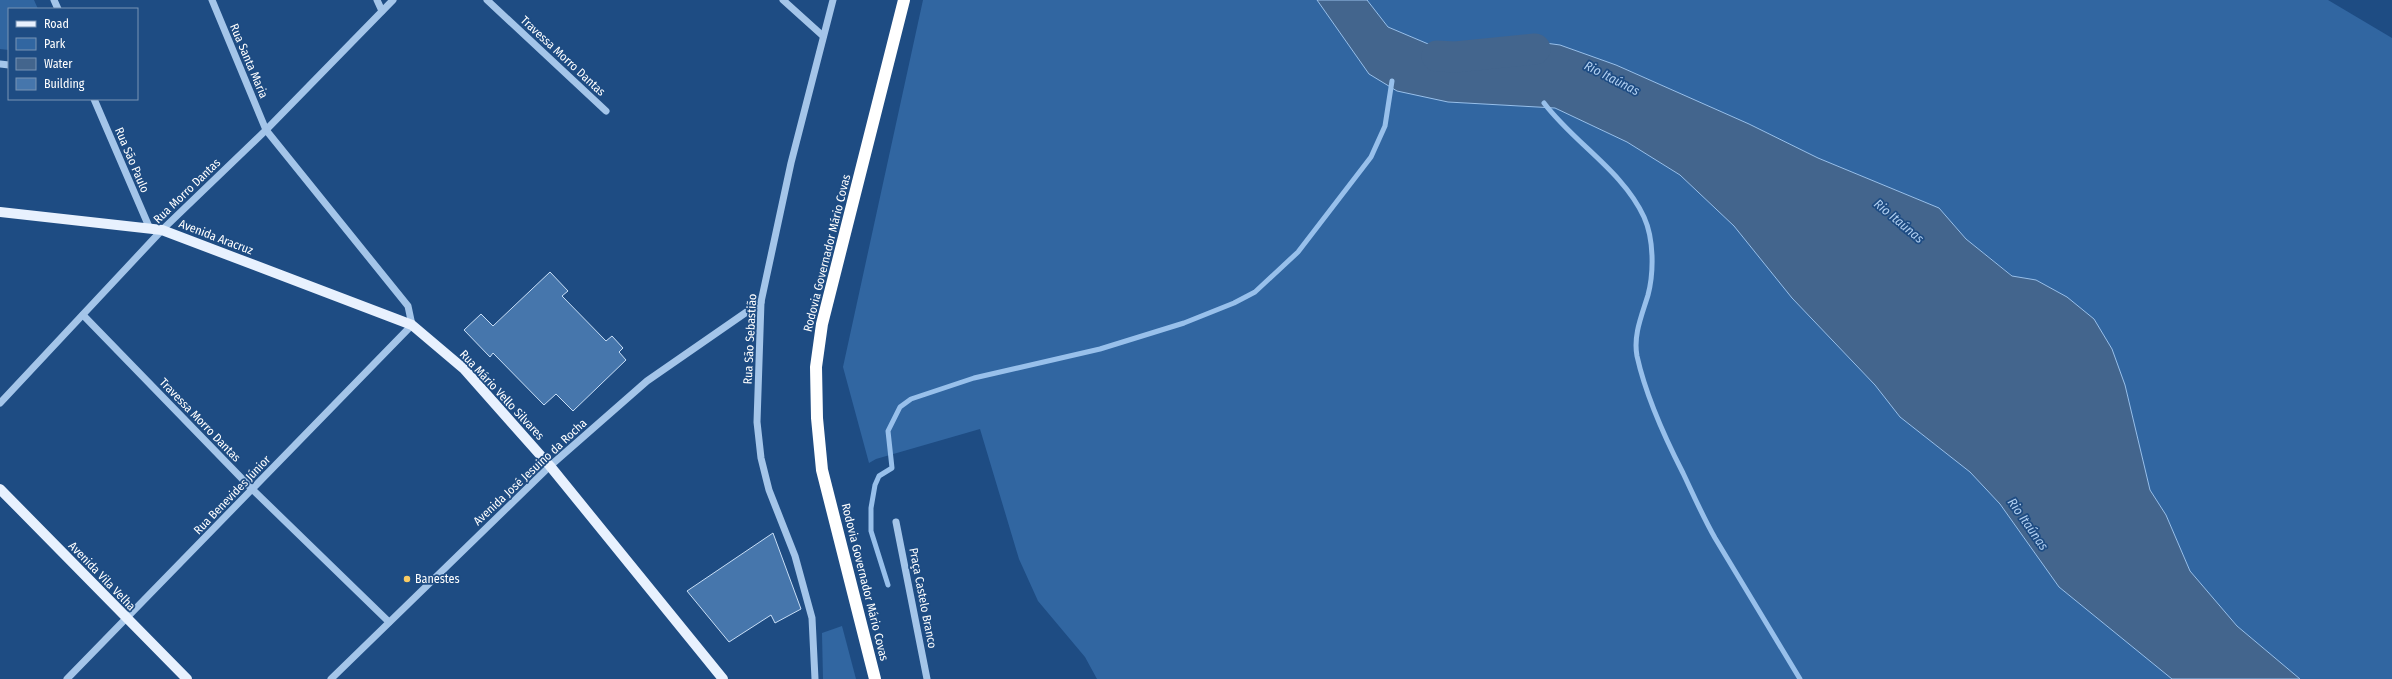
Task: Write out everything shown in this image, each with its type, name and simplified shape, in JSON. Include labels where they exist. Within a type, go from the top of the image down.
[{"type":"highway","name":"Rodovia Governador Mário Covas","points":[[875,679],[822,470],[816,418],[816,367],[822,324],[904,0]]},
{"type":"main road","name":"Avenida Aracruz","points":[[0,212],[162,230],[412,325]]},
{"type":"main road","name":"Rua Mário Vello Silvares","points":[[412,325],[464,369],[550,466],[723,679]]},
{"type":"main road","name":"Avenida Vila Velha","points":[[0,489],[126,619],[187,679]]},
{"type":"street","name":"Rua Santa Maria","points":[[212,0],[266,130]]},
{"type":"street","points":[[377,0],[382,11]]},
{"type":"street","name":"Rua Morro Dantas","points":[[0,402],[162,230],[266,130],[393,0]]},
{"type":"street","name":"Travessa Morro Dantas","points":[[487,0],[606,112]]},
{"type":"street","points":[[783,0],[823,36]]},
{"type":"street","name":"Rua São Sebastião","points":[[815,679],[812,618],[795,556],[769,490],[761,458],[757,422],[761,302],[791,163],[833,0]]},
{"type":"street","name":"Rua São Paulo","points":[[94,100],[150,229]]},
{"type":"street","points":[[266,130],[408,306],[412,325]]},
{"type":"street","name":"Avenida José Jesuino da Rocha","points":[[331,679],[550,466],[647,381],[761,302]]},
{"type":"street","name":"Travessa Morro Dantas","points":[[83,315],[252,489],[389,622]]},
{"type":"street","name":"Rua Benevides Júnior","points":[[67,679],[412,325]]},
{"type":"street","name":"Praça Castelo Branco","points":[[896,522],[927,679]]},
{"type":"green space","points":[[0,0],[34,0],[38,8],[8,8],[8,50],[0,49]]},
{"type":"green space","points":[[923,0],[1317,0],[1369,74],[1448,102],[1555,108],[1627,142],[1680,175],[1734,226],[1792,298],[1875,385],[1900,417],[1970,472],[2000,504],[2059,587],[2172,679],[1097,679],[1085,657],[1038,601],[1019,559],[980,429],[876,459],[869,463],[843,367]]},
{"type":"green space","points":[[1367,0],[2328,0],[2392,38],[2392,679],[2300,679],[2237,626],[2190,571],[2166,515],[2150,490],[2125,385],[2067,297],[2036,280],[2013,276],[1966,239],[1939,208],[1818,158],[1749,124],[1616,65],[1560,45],[1523,40],[1486,55],[1433,46],[1388,27]]},
{"type":"green space","points":[[842,626],[856,679],[823,679],[822,633]]},
{"type":"water","points":[[1317,0],[1367,0],[1388,27],[1433,46],[1486,55],[1523,40],[1560,45],[1616,65],[1749,124],[1818,158],[1939,208],[1966,239],[2012,276],[2036,280],[2067,297],[2094,319],[2112,349],[2125,385],[2150,490],[2166,515],[2190,571],[2237,626],[2300,679],[2172,679],[2059,587],[2000,504],[1970,472],[1900,417],[1875,385],[1792,298],[1734,226],[1680,175],[1627,142],[1555,108],[1448,102],[1397,91],[1369,74]]},
{"type":"building","points":[[550,272],[568,291],[562,296],[606,341],[612,336],[623,348],[619,352],[626,360],[573,411],[556,394],[544,405],[493,353],[490,357],[464,330],[481,314],[493,326]]},
{"type":"building","points":[[773,533],[801,609],[775,623],[771,615],[729,642],[687,591]]},
{"type":"waterway","name":"Rio Itaúnas","points":[[1437,56],[1455,57],[1535,49]]},
{"type":"waterway","points":[[888,585],[871,531],[871,508],[875,485],[879,476],[892,468],[888,431],[900,407],[911,399],[974,378],[1100,349],[1184,323],[1234,303],[1255,292],[1298,252],[1371,157],[1385,126],[1392,81]]},
{"type":"waterway","points":[[1544,103],[1569,131],[1624,185],[1644,217],[1650,235],[1652,266],[1648,295],[1637,333],[1636,348],[1650,401],[1662,431],[1698,506],[1726,556],[1800,679]]},
{"type":"place","name":"Banestes","points":[[407,579]]}]
